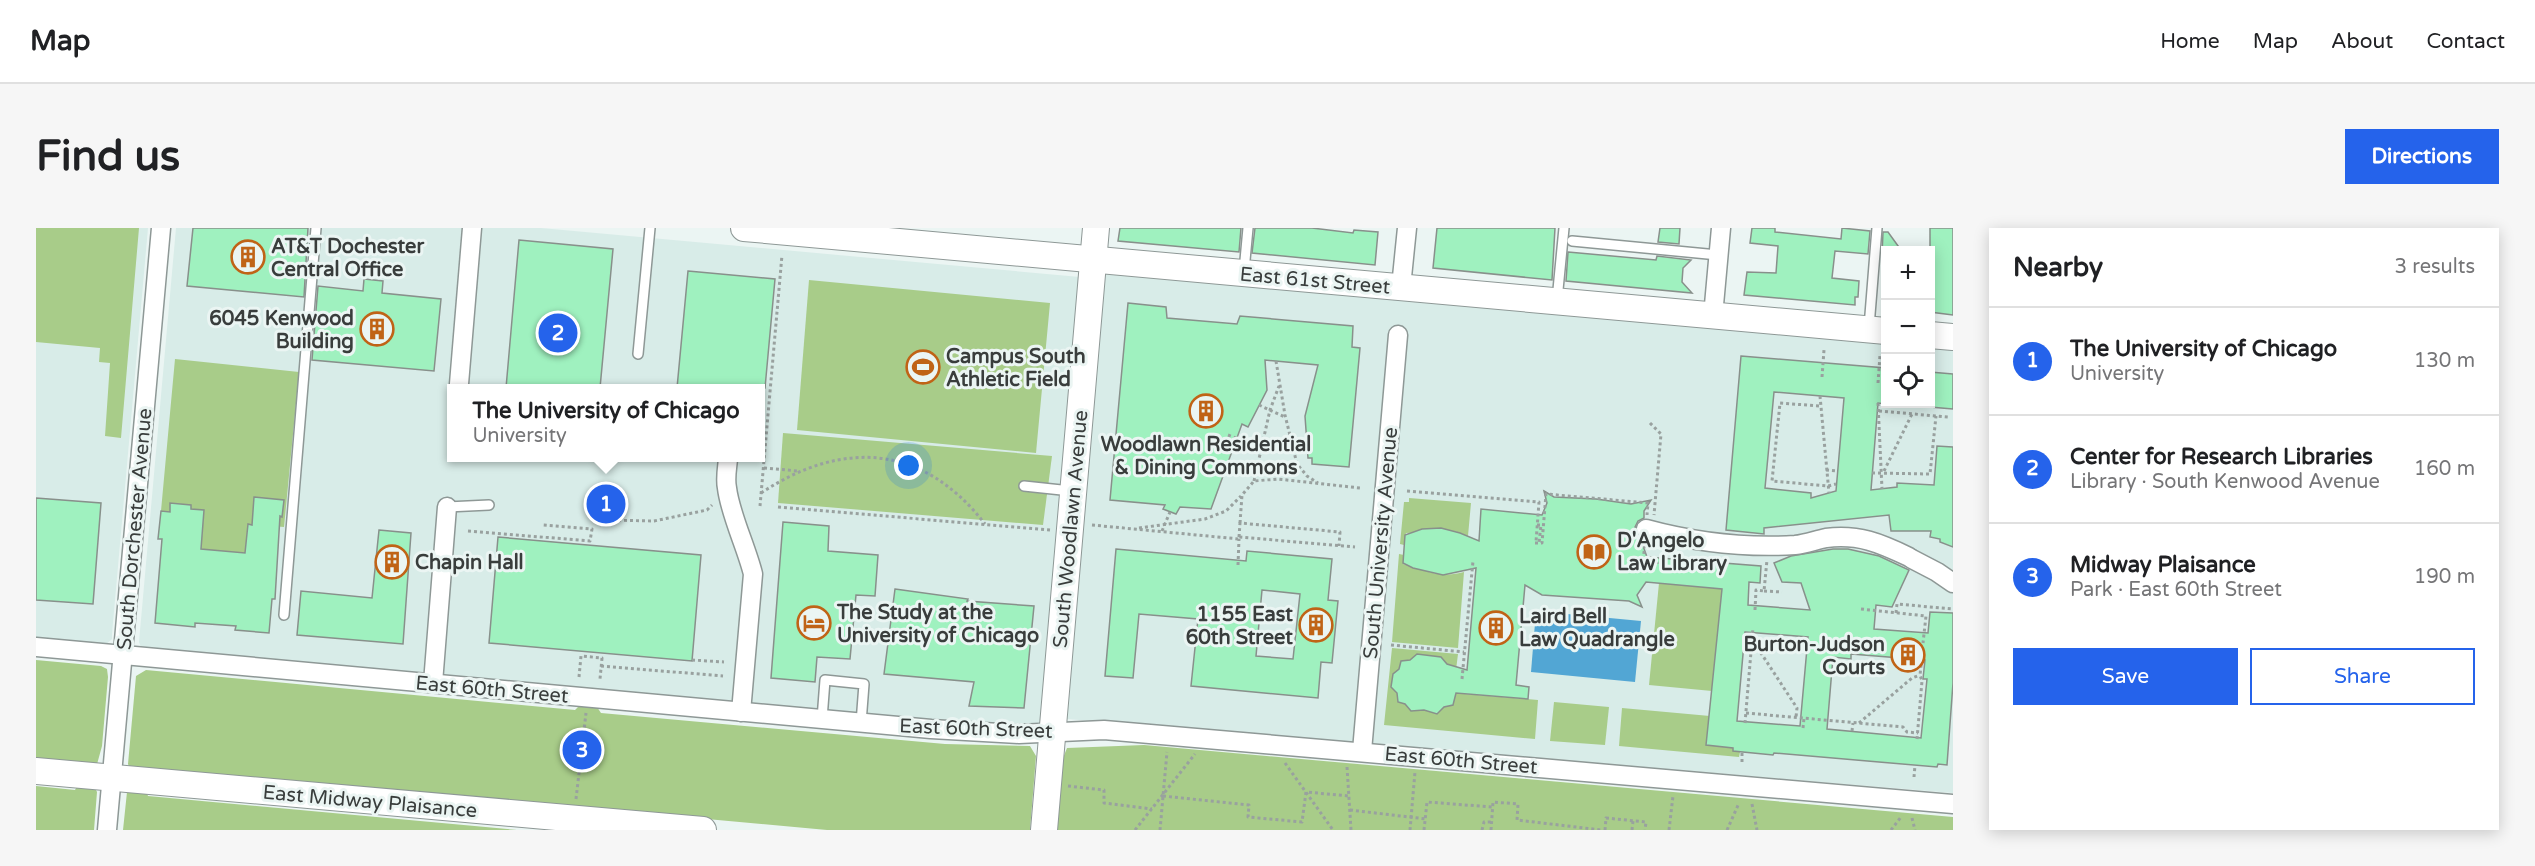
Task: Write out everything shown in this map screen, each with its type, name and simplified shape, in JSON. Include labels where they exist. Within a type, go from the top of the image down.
[{"type":"street","name":"South Dorchester Avenue","points":[[107,830],[161,228]]},
{"type":"street","points":[[459,384],[472,228]]},
{"type":"street","name":"East 61st Street","points":[[744,228],[948,242],[1093,260],[1713,316],[1878,338]]},
{"type":"street","name":"South Woodlawn Avenue","points":[[1044,830],[1096,228]]},
{"type":"street","points":[[1401,287],[1407,228]]},
{"type":"street","points":[[1713,316],[1721,228]]},
{"type":"street","name":"South University Avenue","points":[[1362,751],[1398,335]]},
{"type":"street","points":[[1935,335],[1953,337]]},
{"type":"street","points":[[728,462],[726,485],[730,505],[748,553],[753,574],[741,712]]},
{"type":"street","points":[[433,683],[447,507]]},
{"type":"street","points":[[1646,522],[1674,537],[1717,543],[1797,545],[1826,538],[1856,536],[1911,558],[1953,583]]},
{"type":"street","name":"East 60th Street","points":[[36,647],[861,723],[997,733],[1104,730],[1953,804]]},
{"type":"street","name":"East Midway Plaisance","points":[[36,771],[703,830]]},
{"type":"lane","points":[[284,615],[316,228]]},
{"type":"lane","points":[[638,354],[650,228]]},
{"type":"lane","points":[[1244,273],[1248,228]]},
{"type":"lane","points":[[1557,302],[1564,228]]},
{"type":"lane","points":[[1877,228],[1878,338]]},
{"type":"lane","points":[[1572,241],[1718,255]]},
{"type":"lane","points":[[1024,486],[1073,492]]},
{"type":"lane","points":[[447,507],[489,505]]},
{"type":"lane","points":[[822,719],[825,680],[864,684],[861,723]]},
{"type":"path","points":[[765,456],[782,255]]},
{"type":"path","points":[[1878,338],[1878,383]]},
{"type":"path","points":[[1822,377],[1824,350]]},
{"type":"path","points":[[1276,361],[1297,464],[1307,476],[1319,484]]},
{"type":"path","points":[[1132,529],[1205,519],[1226,511],[1254,481],[1270,410],[1280,385]]},
{"type":"path","points":[[1820,396],[1819,406],[1829,493]]},
{"type":"path","points":[[1819,406],[1780,403],[1772,481],[1828,486],[1836,484]]},
{"type":"path","points":[[1878,403],[1882,489]]},
{"type":"path","points":[[1259,405],[1286,417]]},
{"type":"path","points":[[1878,411],[1948,417]]},
{"type":"path","points":[[1882,472],[1912,414]]},
{"type":"path","points":[[1872,473],[1933,474],[1936,416]]},
{"type":"path","points":[[1646,522],[1654,515],[1661,434],[1650,423]]},
{"type":"path","points":[[1228,435],[1261,448]]},
{"type":"path","points":[[761,493],[787,476],[817,464],[853,456],[883,458],[910,465],[934,477],[970,505],[985,524]]},
{"type":"path","points":[[760,506],[765,462]]},
{"type":"path","points":[[764,468],[800,471]]},
{"type":"path","points":[[1826,470],[1838,471]]},
{"type":"path","points":[[1254,481],[1278,479],[1360,488]]},
{"type":"path","points":[[1407,491],[1545,503]]},
{"type":"path","points":[[1539,502],[1537,543],[1542,543],[1546,494],[1648,503],[1643,560],[1657,561],[1657,564]]},
{"type":"path","points":[[1238,565],[1242,495]]},
{"type":"path","points":[[606,520],[654,521],[707,510],[712,505]]},
{"type":"path","points":[[778,507],[1050,530]]},
{"type":"path","points":[[1162,531],[1170,512]]},
{"type":"path","points":[[1240,523],[1340,532],[1339,546]]},
{"type":"path","points":[[468,531],[590,541],[592,530],[543,525]]},
{"type":"path","points":[[1092,525],[1355,547]]},
{"type":"path","points":[[1764,591],[1768,544]]},
{"type":"path","points":[[1462,680],[1473,561]]},
{"type":"path","points":[[1755,610],[1756,590],[1782,592]]},
{"type":"path","points":[[1896,613],[1897,604],[1953,609]]},
{"type":"path","points":[[1861,609],[1926,616],[1923,643]]},
{"type":"path","points":[[1745,723],[1753,628]]},
{"type":"path","points":[[1752,644],[1759,650],[1797,708],[1796,717]]},
{"type":"path","points":[[1391,645],[1465,652]]},
{"type":"path","points":[[579,677],[581,656],[593,654],[602,658],[600,678]]},
{"type":"path","points":[[1917,739],[1922,656]]},
{"type":"path","points":[[692,660],[724,662]]},
{"type":"path","points":[[601,666],[723,676]]},
{"type":"path","points":[[1859,723],[1912,678],[1920,675]]},
{"type":"path","points":[[575,807],[587,706]]},
{"type":"path","points":[[1746,713],[1903,727],[1907,732],[1918,733]]},
{"type":"path","points":[[1803,728],[1804,718]]},
{"type":"path","points":[[1852,731],[1853,723]]},
{"type":"path","points":[[1160,830],[1167,750]]},
{"type":"path","points":[[1742,752],[1742,762]]},
{"type":"path","points":[[1136,830],[1196,753]]},
{"type":"path","points":[[1284,761],[1333,830]]},
{"type":"path","points":[[1914,777],[1915,765]]},
{"type":"path","points":[[1347,767],[1351,830]]},
{"type":"path","points":[[1410,830],[1415,769]]},
{"type":"path","points":[[1068,786],[1104,790],[1104,803],[1152,809]]},
{"type":"path","points":[[1163,796],[1249,805],[1248,817],[1302,822],[1306,792]]},
{"type":"path","points":[[1306,792],[1349,796]]},
{"type":"path","points":[[1669,830],[1673,796]]},
{"type":"path","points":[[1424,830],[1427,802],[1492,807]]},
{"type":"path","points":[[1491,830],[1493,802],[1518,804],[1517,820],[1559,828],[1603,830],[1606,819],[1646,822],[1645,830]]},
{"type":"path","points":[[1727,830],[1739,802]]},
{"type":"path","points":[[1752,804],[1756,830]]},
{"type":"path","points":[[1350,810],[1426,819]]},
{"type":"path","points":[[1891,830],[1901,817]]},
{"type":"path","points":[[1912,818],[1915,830]]},
{"type":"path","points":[[1632,830],[1633,821]]},
{"type":"path","points":[[1482,830],[1484,822],[1491,822]]},
{"type":"path","points":[[1540,830],[1541,823]]},
{"type":"shaded area","points":[[36,228],[148,228],[112,639],[105,645],[36,639]]},
{"type":"shaded area","points":[[176,228],[541,228],[1080,277],[1042,730],[141,647],[139,642]]},
{"type":"shaded area","points":[[1105,274],[1881,344],[1881,408],[1935,408],[1935,348],[1953,350],[1953,793],[1067,719]]},
{"type":"green space","points":[[36,228],[139,228],[121,438],[105,436],[110,363],[99,362],[100,348],[36,342]]},
{"type":"green space","name":"Campus South Athletic Field","points":[[809,280],[1050,303],[1036,453],[797,430]]},
{"type":"green space","points":[[175,359],[299,372],[284,527],[248,524],[245,553],[201,549],[204,510],[191,509],[191,505],[171,503],[170,512],[161,511]]},
{"type":"green space","points":[[783,433],[1052,456],[1043,525],[778,503]]},
{"type":"green space","points":[[1409,498],[1471,503],[1468,536],[1451,530],[1406,533],[1404,545],[1400,544],[1404,502],[1409,502]]},
{"type":"green space","points":[[1399,554],[1404,555],[1403,564],[1432,573],[1446,575],[1464,572],[1458,648],[1392,642]]},
{"type":"green space","points":[[1659,583],[1722,589],[1712,691],[1649,685]]},
{"type":"green space","points":[[1392,648],[1458,654],[1456,670],[1456,667],[1447,664],[1441,657],[1417,654],[1410,660],[1401,661],[1399,669],[1393,674],[1391,687],[1397,693],[1398,702],[1405,704],[1411,711],[1424,710],[1437,714],[1460,689],[1465,694],[1538,700],[1535,739],[1384,725]]},
{"type":"green space","points":[[36,660],[101,666],[107,669],[102,746],[96,768],[80,762],[36,758]]},
{"type":"green space","points":[[146,670],[575,710],[580,705],[597,707],[601,713],[945,744],[1030,746],[1036,756],[1030,830],[827,830],[148,768],[130,769],[128,764],[136,676]]},
{"type":"green space","points":[[1554,702],[1609,707],[1605,745],[1550,741]]},
{"type":"green space","points":[[1622,708],[1710,716],[1706,745],[1733,748],[1733,751],[1740,752],[1739,757],[1619,746]]},
{"type":"green space","points":[[1144,745],[1953,817],[1953,830],[1057,830],[1063,758],[1067,748]]},
{"type":"green space","points":[[78,784],[95,788],[97,792],[94,830],[36,830],[36,786],[75,790]]},
{"type":"green space","points":[[146,791],[148,796],[517,830],[123,830],[127,792]]},
{"type":"water","points":[[1536,611],[1641,621],[1635,682],[1531,672]]},
{"type":"building","name":"AT&T Dochester Central Office","points":[[193,228],[308,228],[304,297],[187,286]]},
{"type":"building","points":[[1120,228],[1241,228],[1239,252],[1118,241]]},
{"type":"building","points":[[1255,228],[1312,228],[1353,233],[1354,230],[1378,232],[1375,265],[1252,253]]},
{"type":"building","points":[[1437,228],[1555,228],[1552,280],[1433,268]]},
{"type":"building","points":[[1660,228],[1680,228],[1679,244],[1658,242]]},
{"type":"building","points":[[1752,228],[1775,228],[1775,232],[1841,239],[1842,228],[1870,231],[1868,254],[1835,251],[1832,278],[1859,281],[1855,305],[1744,295],[1747,272],[1776,273],[1778,246],[1750,243]]},
{"type":"building","points":[[1930,228],[1953,228],[1953,315],[1935,313],[1935,246],[1930,246]]},
{"type":"building","points":[[1883,232],[1888,232],[1898,246],[1882,246]]},
{"type":"building","points":[[519,240],[613,249],[600,384],[506,384]]},
{"type":"building","points":[[1568,252],[1656,260],[1657,256],[1691,260],[1683,268],[1682,282],[1692,293],[1566,281]]},
{"type":"building","points":[[688,271],[775,279],[765,388],[765,384],[677,384]]},
{"type":"building","name":"6045 Kenwood Building","points":[[364,279],[383,281],[382,293],[441,299],[434,371],[312,360],[318,286],[363,291]]},
{"type":"building","name":"Woodlawn Residential & Dining Commons","points":[[1128,303],[1166,307],[1167,318],[1237,324],[1240,316],[1353,326],[1352,347],[1360,348],[1349,467],[1312,464],[1312,458],[1308,458],[1305,416],[1318,365],[1265,360],[1267,390],[1248,427],[1242,424],[1211,509],[1180,507],[1176,514],[1163,509],[1165,505],[1110,500]]},
{"type":"building","points":[[1741,356],[1881,368],[1881,403],[1878,403],[1871,490],[1897,487],[1897,483],[1934,485],[1937,446],[1953,447],[1953,547],[1940,542],[1940,539],[1930,537],[1931,531],[1891,531],[1889,515],[1764,528],[1764,534],[1726,530]],"holes":[[[1774,392],[1844,398],[1836,491],[1811,498],[1811,493],[1765,488]]]},
{"type":"building","points":[[1935,372],[1953,374],[1953,409],[1935,407]]},
{"type":"building","points":[[1544,491],[1554,497],[1596,499],[1631,504],[1651,500],[1644,511],[1644,518],[1638,521],[1635,527],[1638,537],[1643,540],[1647,557],[1761,566],[1760,583],[1749,582],[1748,605],[1810,610],[1801,583],[1782,582],[1774,563],[1791,556],[1833,549],[1848,549],[1879,556],[1909,570],[1892,607],[1876,605],[1874,629],[1928,633],[1930,612],[1953,613],[1953,683],[1947,765],[1938,764],[1937,767],[1774,753],[1773,755],[1733,751],[1733,748],[1706,745],[1722,589],[1646,582],[1637,595],[1642,607],[1629,601],[1542,595],[1525,585],[1516,685],[1529,687],[1528,699],[1456,693],[1453,705],[1444,707],[1437,714],[1424,710],[1411,711],[1405,704],[1398,702],[1397,693],[1391,687],[1393,674],[1399,669],[1401,661],[1410,660],[1417,654],[1441,657],[1447,664],[1467,670],[1476,568],[1443,575],[1413,568],[1403,563],[1405,535],[1422,529],[1441,528],[1479,541],[1481,509],[1542,515],[1547,503]],"holes":[[[1745,632],[1808,637],[1800,726],[1737,721]],[[1851,654],[1925,660],[1923,679],[1927,679],[1921,738],[1827,729],[1833,657],[1851,659]]]},
{"type":"building","points":[[254,497],[284,500],[282,517],[280,516],[275,599],[272,599],[269,633],[235,630],[236,626],[195,623],[195,627],[155,623],[162,539],[158,539],[161,511],[170,512],[170,503],[191,505],[191,509],[204,510],[201,549],[245,553],[248,524],[252,525]]},
{"type":"building","points":[[36,498],[101,503],[93,604],[36,600]]},
{"type":"building","name":"The Study at the University of Chicago","points":[[783,522],[829,526],[828,551],[878,555],[875,596],[856,595],[850,659],[817,657],[815,682],[771,678]]},
{"type":"building","name":"Chapin Hall","points":[[379,530],[411,533],[403,644],[297,635],[301,591],[372,598]]},
{"type":"building","points":[[498,537],[701,555],[692,661],[489,643]]},
{"type":"building","name":"1155 East 60th Street","points":[[1116,549],[1246,561],[1247,551],[1332,559],[1328,600],[1338,601],[1332,663],[1321,662],[1318,698],[1191,686],[1198,619],[1139,614],[1133,678],[1105,676]],"holes":[[[1262,590],[1300,594],[1293,659],[1256,656]]]},
{"type":"building","points":[[895,589],[968,599],[967,601],[1034,606],[1024,708],[969,706],[974,682],[884,674]]},
{"type":"place","name":"AT&T Dochester Central Office","points":[[248,257]]},
{"type":"place","name":"6045 Kenwood Building","points":[[377,329]]},
{"type":"place","name":"Center for Research Libraries","points":[[558,333]]},
{"type":"place","name":"Campus South Athletic Field","points":[[923,367]]},
{"type":"place","name":"Woodlawn Residential & Dining Commons","points":[[1206,411]]},
{"type":"place","name":"The University of Chicago","points":[[606,504]]},
{"type":"place","name":"D'Angelo Law Library","points":[[1594,552]]},
{"type":"place","name":"Chapin Hall","points":[[392,562]]},
{"type":"place","name":"The Study at the University of Chicago","points":[[814,623]]},
{"type":"place","name":"1155 East 60th Street","points":[[1316,625]]},
{"type":"place","name":"Laird Bell Law Quadrangle","points":[[1496,628]]},
{"type":"place","name":"Burton-Judson Courts","points":[[1908,655]]},
{"type":"place","name":"Midway Plaisance","points":[[582,750]]}]
